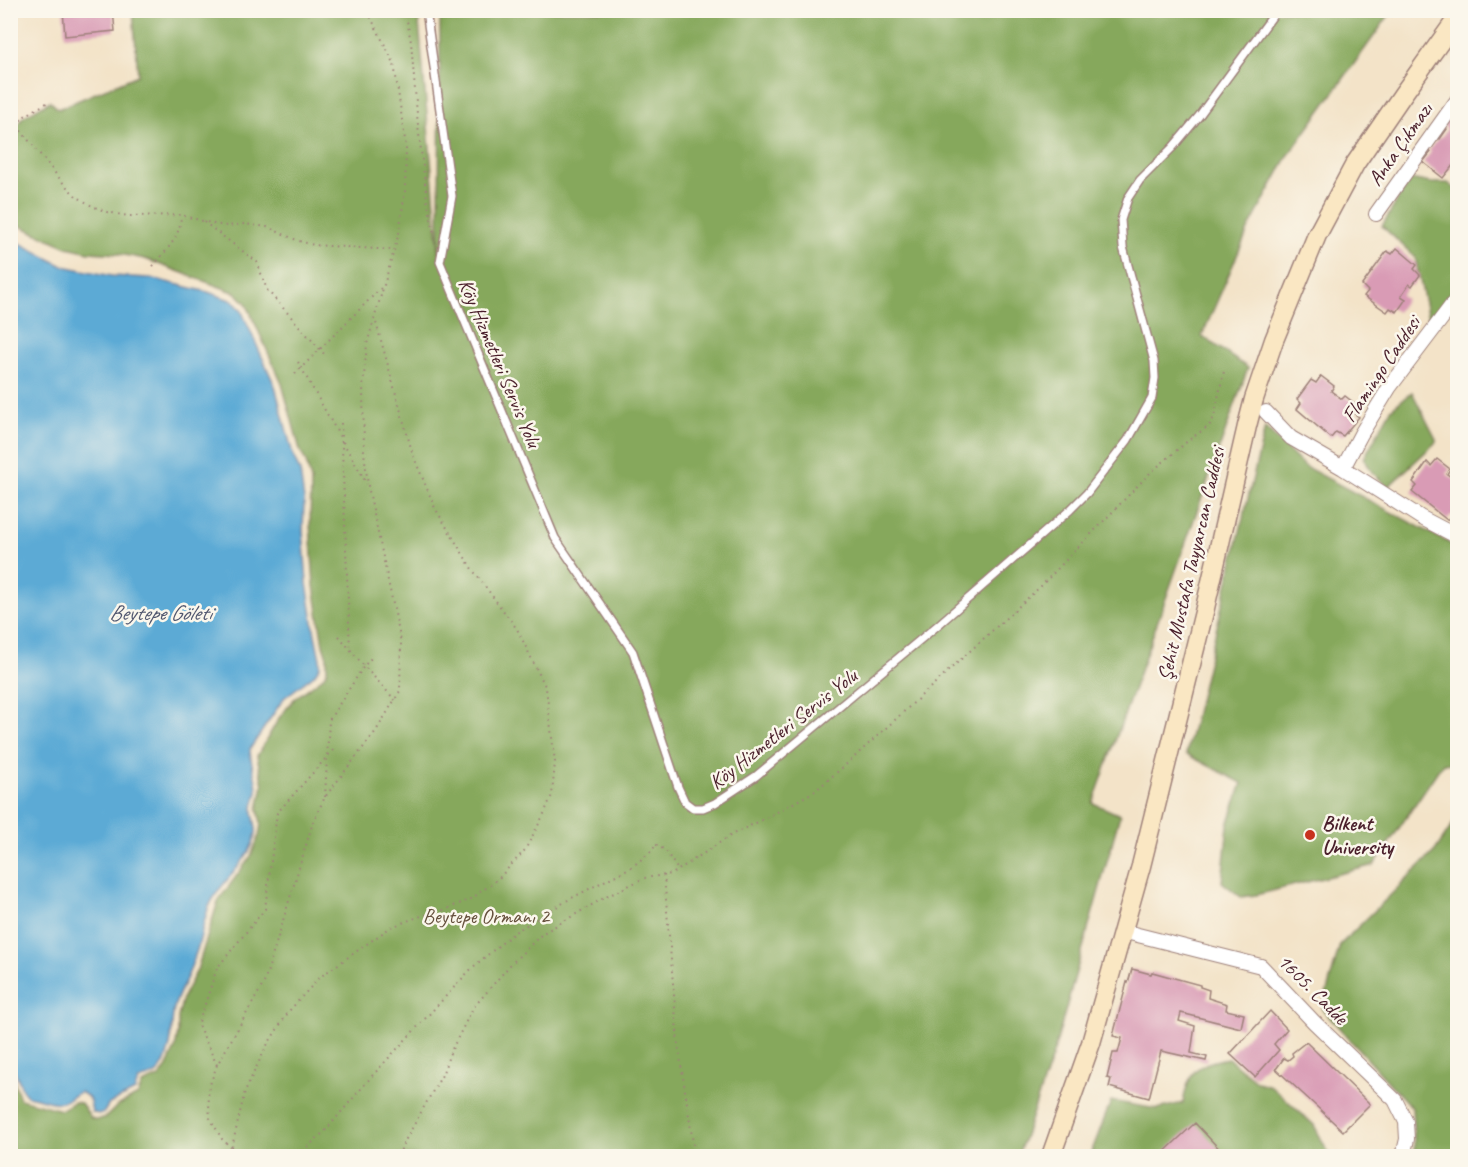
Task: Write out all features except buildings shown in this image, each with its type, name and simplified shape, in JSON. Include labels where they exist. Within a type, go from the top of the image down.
[{"type":"main road","name":"Şehit Mustafa Tayyarcan Caddesi","points":[[1051,1156],[1091,1043],[1142,866],[1251,408],[1274,340],[1317,235],[1355,164],[1420,68],[1458,17]]},
{"type":"street","name":"Anka Çıkmazı","points":[[1376,214],[1458,99]]},
{"type":"street","name":"Flamingo Caddesi","points":[[1342,468],[1389,388],[1458,297]]},
{"type":"street","points":[[1266,412],[1291,438],[1420,517],[1458,537]]},
{"type":"street","name":"1605. Cadde","points":[[1122,931],[1261,966],[1314,1022],[1395,1100],[1406,1122],[1407,1139],[1402,1156]]},
{"type":"lane","name":"Köy Hizmetleri Servis Yolu","points":[[426,10],[452,196],[440,262],[555,538],[633,652],[678,787],[685,802],[693,808],[703,808],[715,803],[756,776],[947,617],[1088,493],[1128,440],[1152,398],[1155,378],[1154,361],[1123,246],[1121,220],[1128,198],[1140,180],[1173,147],[1199,116],[1277,10]]},
{"type":"path","points":[[240,1156],[222,1139],[210,1118],[208,1090],[217,1065],[264,983],[313,822],[325,797],[376,731],[400,691],[401,642],[368,486],[364,452],[363,387],[367,344],[399,233],[405,191],[406,147],[394,63],[368,10]]},
{"type":"path","points":[[405,10],[411,42],[427,199],[440,262]]},
{"type":"path","points":[[10,135],[23,117],[50,101]]},
{"type":"path","points":[[17,126],[76,196],[107,212],[129,216],[181,215],[226,226],[245,224],[267,227],[314,245],[394,250]]},
{"type":"path","points":[[153,266],[179,232],[181,215]]},
{"type":"path","points":[[201,220],[257,262],[267,290],[325,355]]},
{"type":"path","points":[[295,374],[384,285]]},
{"type":"path","points":[[232,1149],[245,1092],[266,1047],[289,1011],[320,977],[391,927],[444,910],[471,898],[498,879],[525,850],[552,795],[555,762],[546,688],[517,629],[472,569],[435,508],[413,455],[375,316]]},
{"type":"path","points":[[298,362],[368,486]]},
{"type":"path","points":[[399,1156],[402,1146],[442,1075],[450,1053],[473,1008],[510,965],[543,933],[602,898],[644,878],[672,874],[733,834],[815,791],[1041,586],[1149,474],[1209,426],[1214,417],[1224,371]]},
{"type":"path","points":[[341,423],[350,650]]},
{"type":"path","points":[[339,636],[395,700]]},
{"type":"path","points":[[325,797],[329,720],[373,656]]},
{"type":"path","points":[[217,1065],[198,1025],[217,968],[265,909],[277,813],[335,748]]},
{"type":"path","points":[[292,1156],[303,1150],[325,1131],[372,1076],[472,968],[516,932],[568,900],[633,866],[653,850],[655,844],[665,850],[678,870]]},
{"type":"path","points":[[664,875],[678,1044],[696,1156]]},
{"type":"green space","name":"Beytepe Ormanı 2","points":[[133,11],[418,11],[439,252],[440,11],[1392,11],[1288,156],[1249,228],[1202,336],[1248,368],[1093,803],[1120,815],[1055,1048],[1018,1156],[11,1156],[10,1069],[20,1099],[61,1110],[74,1102],[81,1103],[91,1118],[97,1120],[106,1117],[117,1106],[138,1095],[142,1084],[159,1077],[165,1070],[175,1049],[178,1017],[183,997],[197,970],[218,901],[251,856],[259,836],[261,823],[258,809],[263,785],[257,756],[279,718],[294,699],[322,678],[327,671],[327,657],[314,586],[310,524],[311,480],[300,450],[282,384],[246,303],[236,293],[145,259],[67,247],[11,222],[11,135],[23,117],[50,101],[58,109],[138,75]]},
{"type":"green space","points":[[1410,179],[1448,183],[1457,190],[1457,286],[1429,322],[1415,257],[1382,226]]},
{"type":"green space","points":[[1412,392],[1437,441],[1388,487],[1372,472],[1364,458],[1391,409]]},
{"type":"green space","points":[[1265,428],[1304,466],[1457,547],[1457,764],[1443,763],[1374,865],[1241,897],[1222,882],[1228,825],[1242,783],[1186,754]]},
{"type":"green space","points":[[1457,818],[1457,1156],[1415,1156],[1412,1108],[1322,1009],[1340,945],[1435,851]]},
{"type":"green space","points":[[1228,1058],[1257,1082],[1271,1086],[1314,1125],[1330,1156],[1090,1156],[1111,1101],[1157,1109],[1183,1103],[1188,1083],[1196,1070],[1208,1063]]},
{"type":"water","name":"Beytepe Göleti","points":[[10,238],[63,266],[112,276],[150,278],[208,292],[233,301],[241,310],[275,386],[293,455],[300,472],[304,500],[303,531],[307,583],[320,659],[320,666],[314,675],[284,698],[250,749],[257,789],[253,808],[256,833],[253,844],[208,909],[196,953],[174,1008],[170,1044],[164,1062],[153,1076],[138,1081],[135,1091],[109,1104],[104,1112],[98,1114],[92,1112],[88,1098],[80,1092],[63,1102],[27,1096],[11,1061]]},
{"type":"place","name":"Bilkent University","points":[[1310,835]]}]
